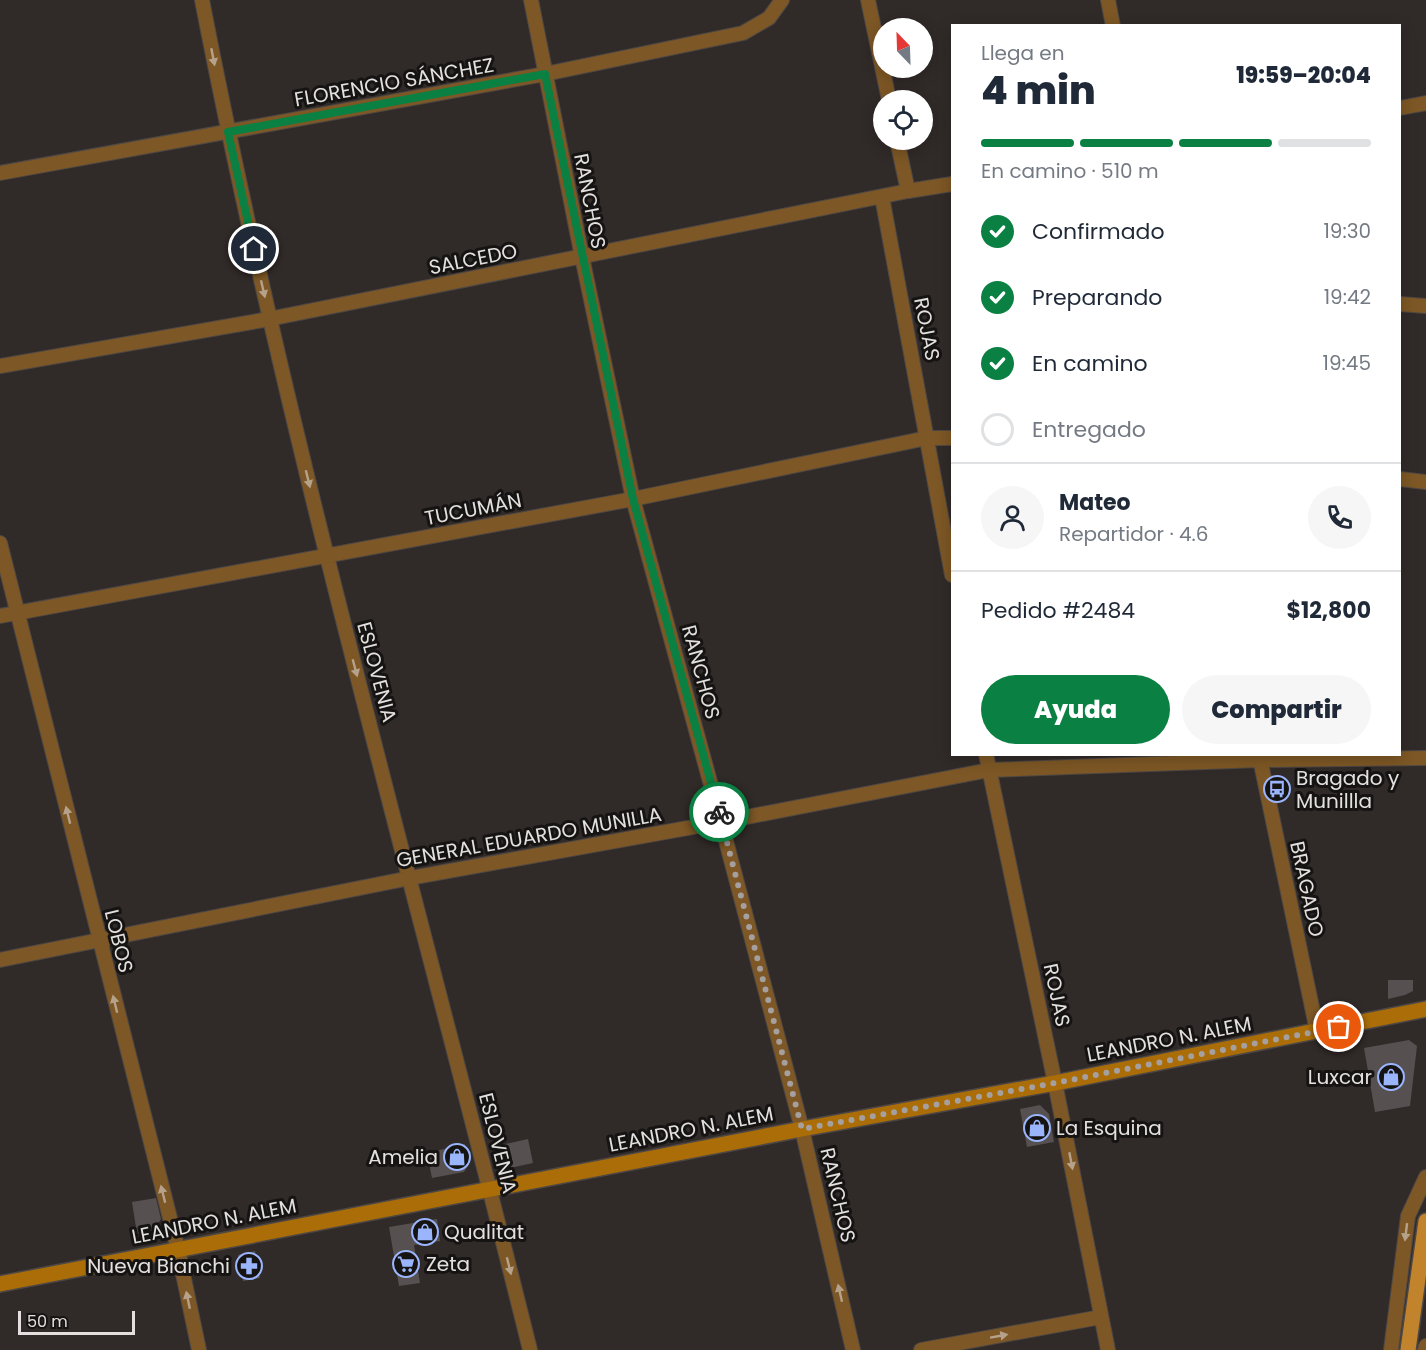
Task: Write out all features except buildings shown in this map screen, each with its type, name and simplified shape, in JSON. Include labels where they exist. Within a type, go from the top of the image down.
[{"type":"main road","points":[[1408,1350],[1426,1221]]},
{"type":"street","name":"ESLOVENIA","points":[[202,0],[269,319],[327,556],[530,1350]]},
{"type":"street","name":"RANCHOS","points":[[531,0],[633,499],[722,822],[802,1129],[853,1350]]},
{"type":"street","name":"FLORENCIO SÁNCHEZ","points":[[0,173],[545,74],[743,33],[769,18],[782,0]]},
{"type":"street","points":[[868,0],[887,90]]},
{"type":"street","points":[[1108,0],[1113,24]]},
{"type":"street","points":[[1401,108],[1426,104]]},
{"type":"street","points":[[899,150],[908,191]]},
{"type":"street","name":"SALCEDO","points":[[0,366],[269,319],[951,184]]},
{"type":"street","name":"ROJAS","points":[[882,197],[951,570]]},
{"type":"street","points":[[1401,304],[1426,306]]},
{"type":"street","name":"TUCUMÁN","points":[[0,616],[633,499],[927,438],[951,438]]},
{"type":"street","points":[[1401,479],[1426,482]]},
{"type":"street","name":"LOBOS","points":[[0,543],[178,1250],[199,1350]]},
{"type":"street","name":"ROJAS","points":[[986,756],[1108,1350]]},
{"type":"street","name":"GENERAL EDUARDO MUNILLA","points":[[0,960],[410,878],[722,822],[989,770],[1260,757],[1426,758]]},
{"type":"street","name":"BRAGADO","points":[[1260,757],[1317,1031]]},
{"type":"street","name":"LEANDRO N. ALEM","points":[[0,1284],[802,1129],[1055,1083],[1426,1009]]},
{"type":"street","points":[[1390,1350],[1408,1216],[1426,1177]]},
{"type":"street","points":[[921,1350],[1101,1317]]},
{"type":"street","points":[[1425,1350],[1426,1346]]},
{"type":"way so far","points":[[719,812],[802,1129],[1055,1083],[1339,1027]]},
{"type":"place","name":"Bragado y Munillla","points":[[1277,789]]},
{"type":"place","name":"Luxcar","points":[[1391,1077]]},
{"type":"place","name":"La Esquina","points":[[1037,1128]]},
{"type":"place","name":"Amelia","points":[[457,1157]]},
{"type":"place","name":"Qualitat","points":[[425,1232]]},
{"type":"place","name":"Zeta","points":[[406,1264]]},
{"type":"place","name":"Nueva Bianchi","points":[[249,1266]]},
{"type":"route","points":[[254,249],[228,132],[545,74],[633,499],[719,812]]}]
